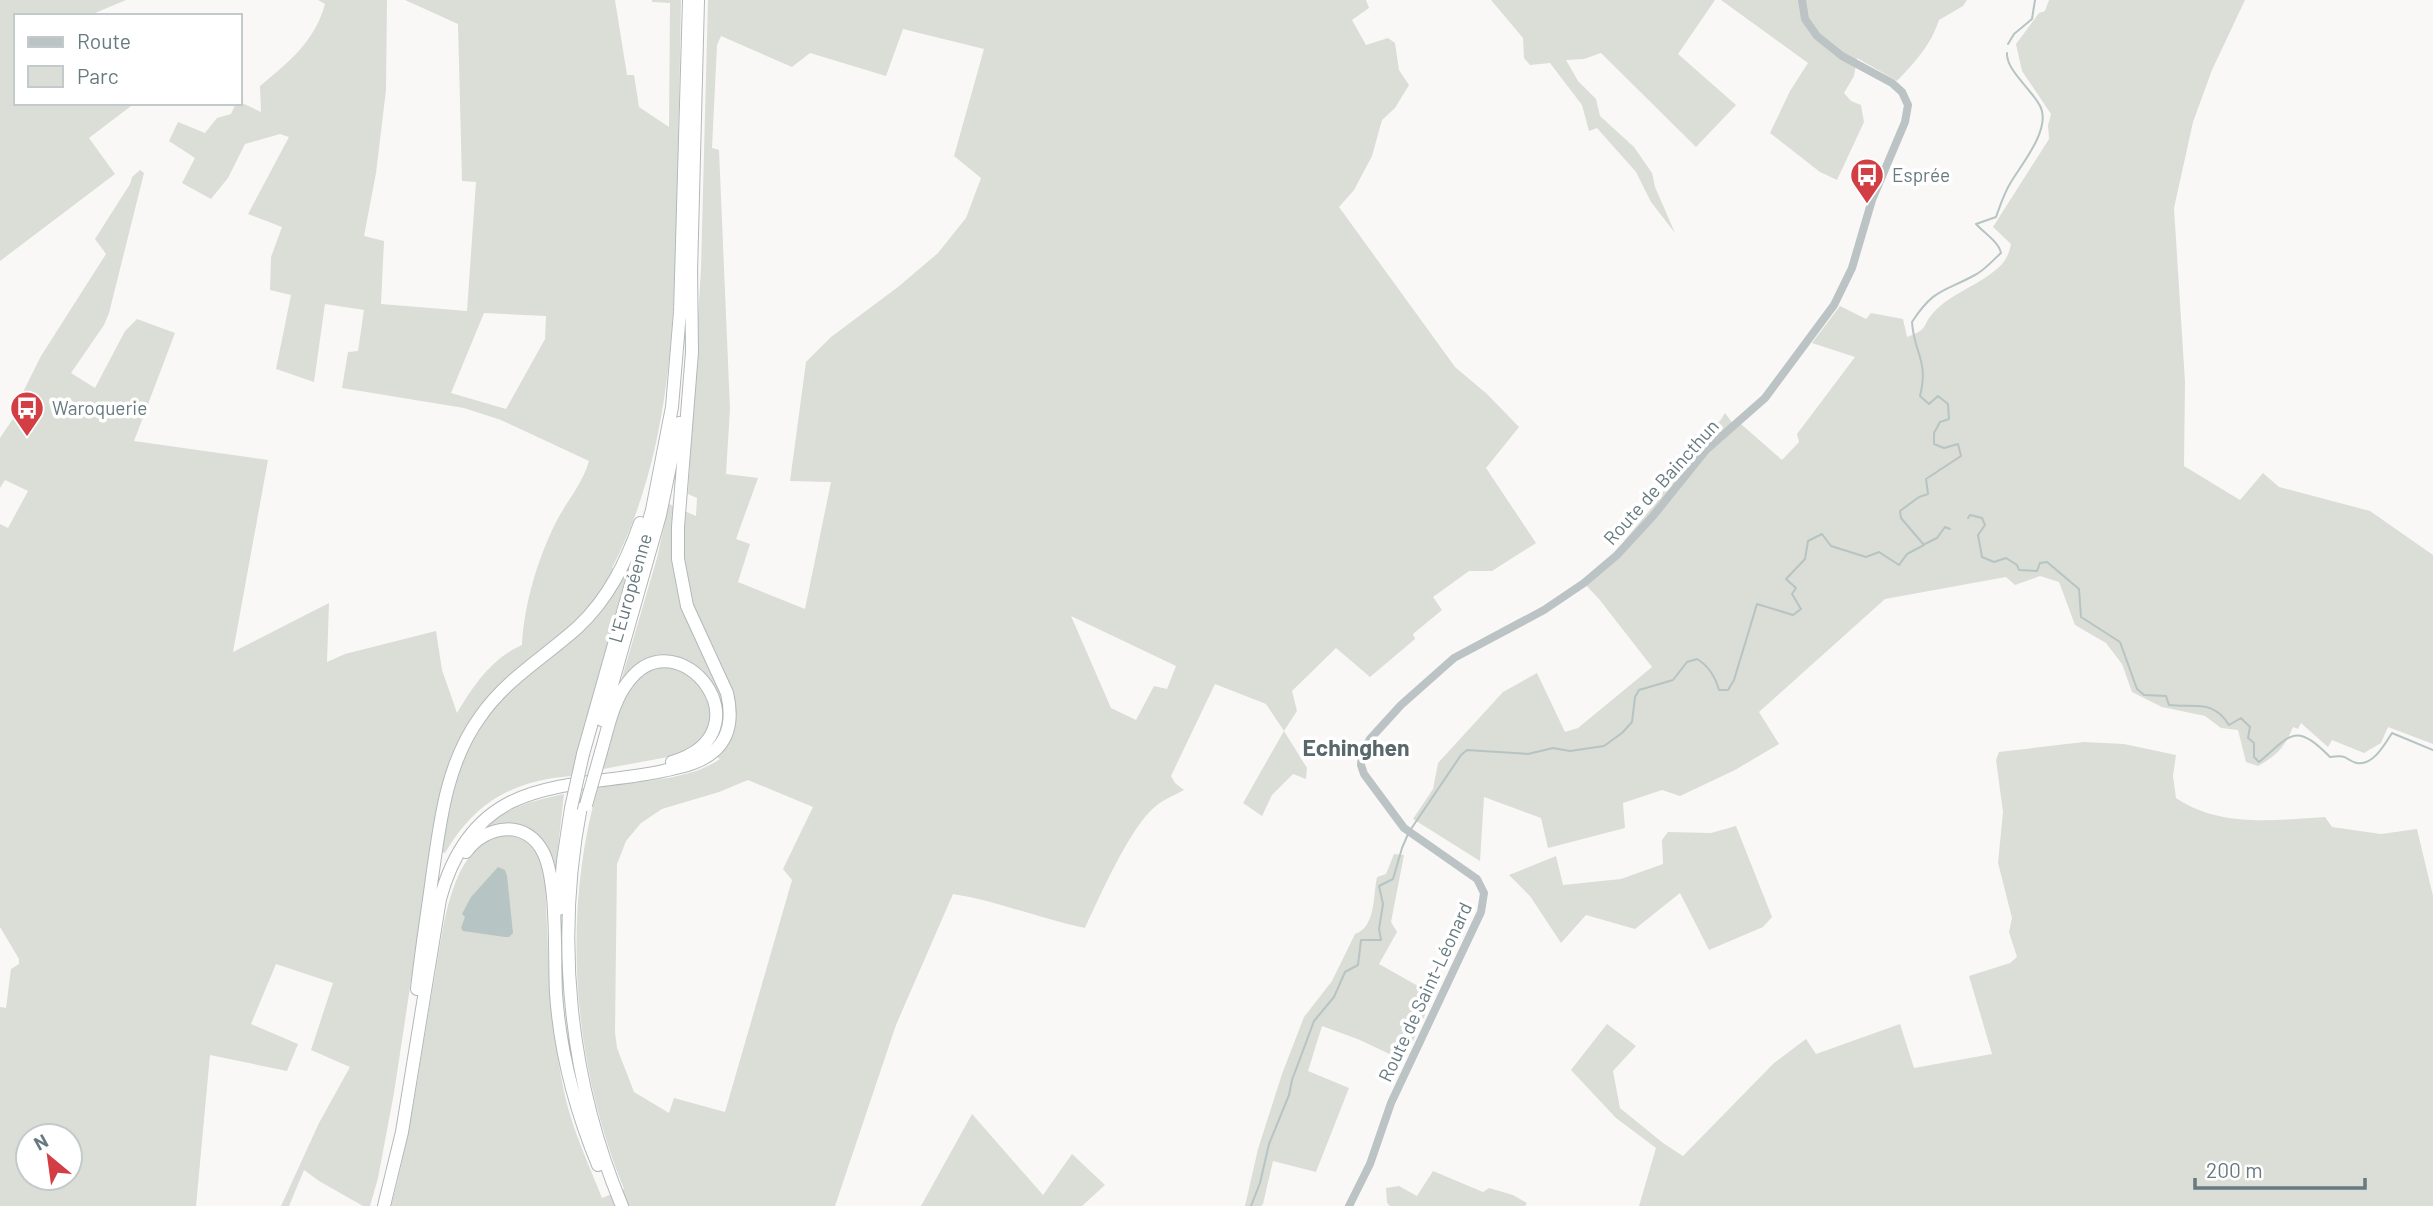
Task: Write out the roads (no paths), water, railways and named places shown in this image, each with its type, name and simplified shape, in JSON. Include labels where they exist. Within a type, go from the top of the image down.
[{"type":"highway","name":"L'Européenne","points":[[657,492],[677,363],[689,0]]},
{"type":"highway","name":"L'Européenne","points":[[602,1167],[583,1118],[573,1077],[561,999],[559,898],[592,753],[683,397],[691,265],[698,0]]},
{"type":"highway","points":[[384,1206],[401,1132],[437,914],[449,871],[466,839],[486,819],[510,803],[539,792],[695,763],[713,753],[725,736],[730,715],[727,693],[691,615],[682,588],[678,559],[692,352],[691,265]]},
{"type":"highway","points":[[377,1206],[392,1143],[444,803],[463,747],[480,716],[502,691],[579,626],[603,599],[627,557],[657,492]]},
{"type":"highway","points":[[415,1003],[440,876],[453,848],[468,827],[495,805],[524,790],[656,765],[688,755],[701,746],[713,727],[716,708],[709,687],[695,671],[674,663],[654,664],[640,670],[628,681],[620,694],[592,753]]},
{"type":"highway","points":[[579,806],[568,917],[569,978],[575,1037],[602,1167],[614,1206]]},
{"type":"highway","points":[[426,982],[445,900],[459,863],[469,847],[489,832],[504,829],[518,830],[531,837],[541,849],[549,872],[558,1008],[569,1083],[582,1127],[622,1206]]},
{"type":"street","name":"Route de Baincthun","points":[[1362,753],[1370,739],[1401,705],[1454,658],[1544,610],[1584,583],[1617,555],[1653,516],[1706,450],[1768,394],[1834,305],[1854,264],[1870,205],[1904,125],[1908,105],[1895,85],[1838,53],[1817,36],[1805,19],[1802,0]]},
{"type":"street","name":"Route de Saint-Léonard","points":[[1349,1206],[1370,1164],[1391,1103],[1484,903],[1483,890],[1475,876],[1408,832],[1364,774],[1361,765],[1362,753]]},
{"type":"waterway","points":[[2008,44],[2014,34],[2032,19],[2035,0]]},
{"type":"waterway","points":[[1411,829],[1467,750],[1528,754],[1553,748],[1570,751],[1604,746],[1632,722],[1635,697],[1639,690],[1673,680],[1687,662],[1697,659],[1711,672],[1719,690],[1728,690],[1734,680],[1757,604],[1793,615],[1801,609],[1792,594],[1796,588],[1786,579],[1805,559],[1808,541],[1822,534],[1831,546],[1866,557],[1879,552],[1899,565],[1907,554],[1924,545],[1901,518],[1900,511],[1919,497],[1928,494],[1926,479],[1961,456],[1958,444],[1944,448],[1934,444],[1934,433],[1940,422],[1949,419],[1948,404],[1938,396],[1929,404],[1920,396],[1923,374],[1912,322],[1933,297],[1979,273],[2001,253],[1994,241],[1976,224],[1996,217],[2009,186],[2038,136],[2043,117],[2037,101],[2011,67],[2007,53]]},
{"type":"waterway","points":[[1968,518],[1970,515],[1982,518],[1985,525],[1978,535],[1982,557],[1994,562],[2006,558],[2017,565],[2019,570],[2037,571],[2040,563],[2047,562],[2079,589],[2081,617],[2120,642],[2137,689],[2144,695],[2166,696],[2169,705],[2210,708],[2217,711],[2229,725],[2241,718],[2250,727],[2248,738],[2254,743],[2254,757],[2259,762],[2279,744],[2294,736],[2309,739],[2330,757],[2344,757],[2357,763],[2373,758],[2392,733],[2433,750]]},
{"type":"waterway","points":[[1925,544],[1937,538],[1945,527],[1950,529]]},
{"type":"waterway","points":[[1251,1206],[1260,1183],[1269,1144],[1314,1021],[1334,997],[1345,972],[1358,965],[1361,940],[1381,940],[1379,929],[1383,904],[1379,886],[1393,879],[1408,834]]},
{"type":"place","name":"Esprée","points":[[1867,205]]},
{"type":"place","name":"Waroquerie","points":[[27,438]]},
{"type":"district","name":"Echinghen","points":[[1356,748]]}]
